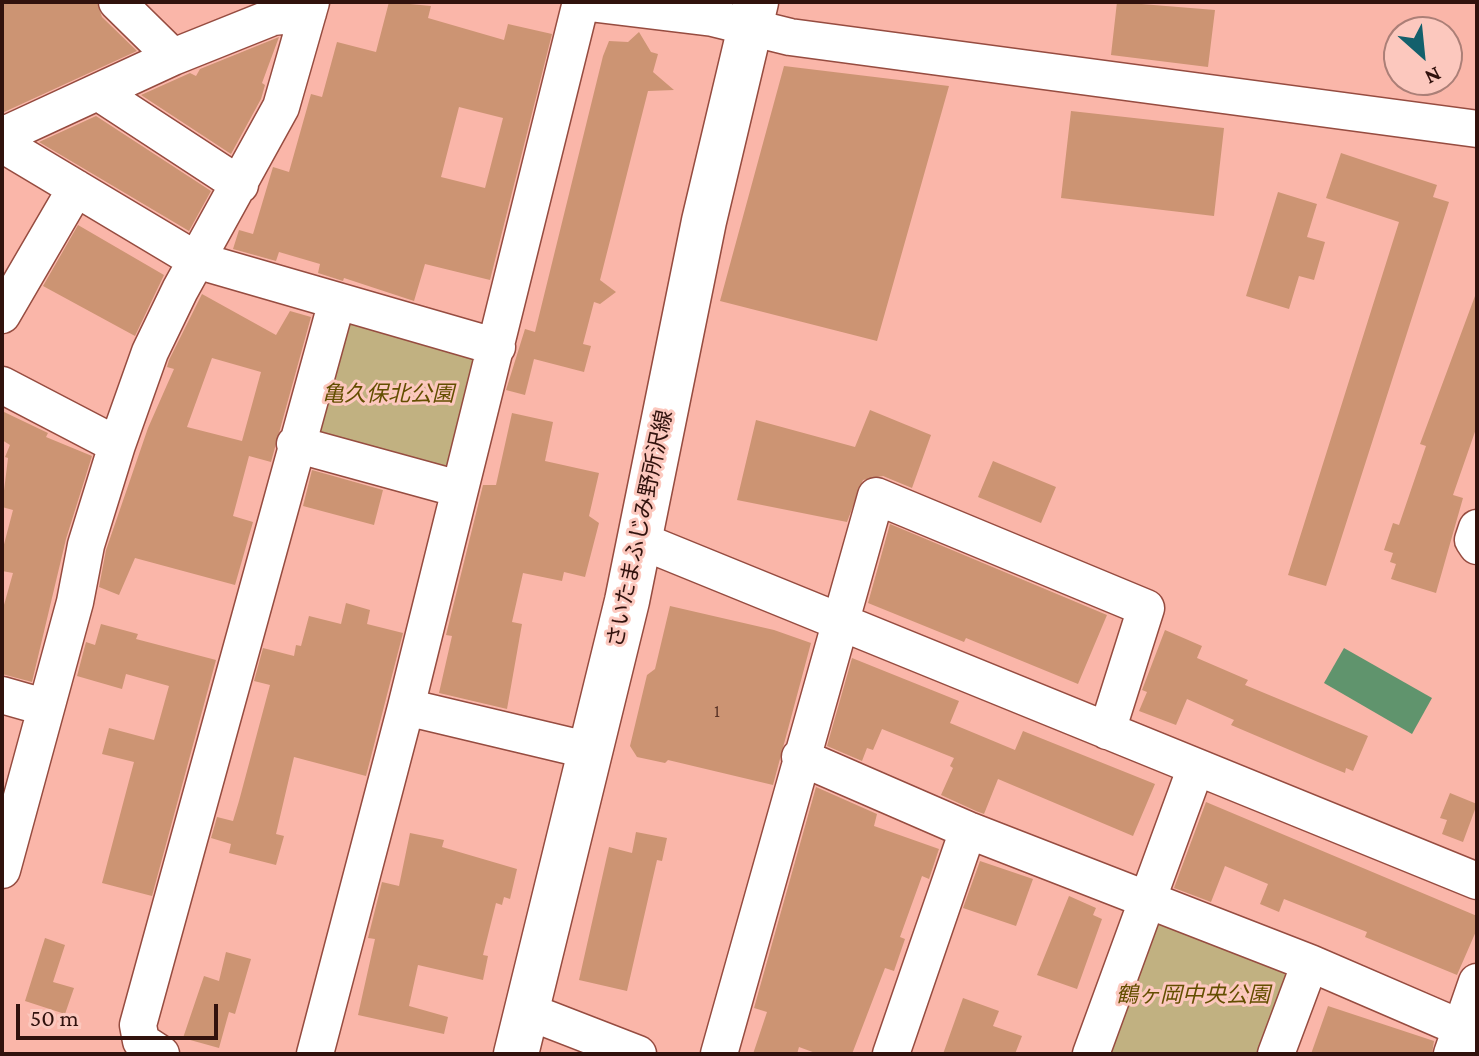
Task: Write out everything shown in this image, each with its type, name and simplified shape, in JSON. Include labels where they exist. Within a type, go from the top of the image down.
[{"type":"main road","name":"さいたまふじみ野所沢線","points":[[516,1054],[591,751],[639,540],[704,221],[753,15]]},
{"type":"street","points":[[117,2],[173,57]]},
{"type":"street","points":[[315,1054],[406,707],[581,2],[713,18],[753,15],[790,37],[1477,129]]},
{"type":"street","points":[[2,136],[173,57],[273,17],[309,8],[281,107],[196,260],[150,352],[86,545],[75,602],[2,870]]},
{"type":"street","points":[[98,92],[240,185]]},
{"type":"street","points":[[2,144],[196,260],[497,347]]},
{"type":"street","points":[[2,315],[76,188]]},
{"type":"street","points":[[161,1054],[141,1041],[138,1025],[295,444],[337,301]]},
{"type":"street","points":[[2,385],[117,445]]},
{"type":"street","points":[[295,444],[459,489]]},
{"type":"street","points":[[719,1054],[800,757],[876,496],[1146,608],[1107,731]]},
{"type":"street","points":[[1477,528],[1473,540],[1477,546]]},
{"type":"street","points":[[639,540],[1477,881]]},
{"type":"street","points":[[2,695],[44,707]]},
{"type":"street","points":[[406,707],[591,751]]},
{"type":"street","points":[[800,757],[1146,902],[1310,963],[1463,1039],[1477,982]]},
{"type":"street","points":[[1091,1054],[1196,767]]},
{"type":"street","points":[[891,1054],[968,830]]},
{"type":"street","points":[[1276,1054],[1310,963]]},
{"type":"street","points":[[527,1011],[638,1054]]},
{"type":"green space","name":"亀久保北公園","points":[[351,315],[473,350],[482,362],[454,468],[440,475],[314,442]]},
{"type":"green space","name":"鶴ヶ岡中央公園","points":[[1164,920],[1281,967],[1287,978],[1259,1054],[1104,1054],[1152,926]]},
{"type":"shaded area","points":[[1344,648],[1432,698],[1412,734],[1324,683]]},
{"type":"building","points":[[2,2],[97,2],[102,17],[137,51],[2,113]]},
{"type":"building","points":[[389,2],[431,6],[428,18],[504,40],[508,24],[552,34],[490,280],[425,264],[414,301],[344,278],[343,281],[318,273],[320,264],[279,252],[276,261],[233,249],[239,230],[253,234],[273,167],[289,172],[311,94],[322,97],[337,42],[376,52]],"holes":[[[459,107],[503,118],[485,188],[441,177]]]},
{"type":"building","points":[[1117,2],[1215,10],[1208,67],[1111,55]]},
{"type":"building","points":[[639,32],[651,52],[658,54],[653,72],[674,90],[648,91],[600,280],[616,292],[600,304],[594,302],[583,344],[591,346],[584,372],[534,359],[525,395],[506,390],[525,329],[535,332],[603,56],[609,41],[628,42]]},
{"type":"building","points":[[279,37],[262,83],[265,85],[261,99],[231,154],[141,95],[190,73],[196,76],[200,69]]},
{"type":"building","points":[[784,66],[949,86],[877,341],[720,301]]},
{"type":"building","points":[[1071,111],[1224,128],[1214,216],[1061,198]]},
{"type":"building","points":[[96,116],[211,191],[189,231],[39,142]]},
{"type":"building","points":[[1341,153],[1437,185],[1433,197],[1449,202],[1326,586],[1288,575],[1399,222],[1326,198]]},
{"type":"building","points":[[1278,192],[1317,204],[1307,237],[1325,242],[1314,280],[1299,276],[1289,309],[1246,296]]},
{"type":"building","points":[[78,225],[164,275],[135,336],[43,286]]},
{"type":"building","points":[[202,294],[276,335],[290,311],[311,317],[271,462],[249,456],[233,516],[253,522],[235,585],[135,558],[119,595],[99,587],[106,550],[148,428],[174,369],[167,367]],"holes":[[[212,358],[261,372],[242,441],[187,427]]]},
{"type":"building","points":[[1475,296],[1477,426],[1453,495],[1463,498],[1436,593],[1391,579],[1396,564],[1390,562],[1393,553],[1384,550],[1393,523],[1399,525],[1426,446],[1420,444]]},
{"type":"building","points":[[870,410],[931,435],[912,488],[883,476],[863,480],[847,522],[737,500],[756,420],[855,447]]},
{"type":"building","points":[[2,411],[48,433],[46,437],[92,456],[66,539],[32,682],[2,674],[2,612],[13,573],[2,571],[2,552],[13,510],[2,507],[8,458],[5,457],[10,445],[2,440]]},
{"type":"building","points":[[512,413],[553,422],[545,461],[599,473],[589,516],[599,523],[585,577],[564,572],[562,581],[523,573],[512,622],[522,624],[507,709],[439,693],[452,636],[446,635],[483,485],[496,485]]},
{"type":"building","points":[[993,461],[1056,487],[1041,523],[978,497]]},
{"type":"building","points":[[312,470],[383,490],[374,525],[303,506]]},
{"type":"building","points":[[890,524],[1107,615],[1078,684],[966,638],[964,642],[868,603]]},
{"type":"building","points":[[346,603],[370,610],[367,624],[403,633],[366,776],[294,757],[276,834],[284,836],[276,865],[229,853],[231,844],[211,838],[217,817],[233,821],[239,801],[270,685],[254,681],[263,648],[294,656],[296,645],[301,646],[309,616],[341,624]]},
{"type":"building","points":[[670,606],[774,630],[811,643],[773,785],[668,760],[665,763],[637,757],[630,746],[647,675],[655,669]]},
{"type":"building","points":[[101,624],[138,634],[136,639],[216,660],[152,896],[102,883],[134,762],[102,754],[109,728],[154,740],[169,686],[126,674],[122,689],[77,676],[86,642],[95,645]]},
{"type":"building","points":[[1165,630],[1202,646],[1197,658],[1248,680],[1245,685],[1368,736],[1353,771],[1346,768],[1345,773],[1231,725],[1234,720],[1187,699],[1176,725],[1139,711],[1147,692],[1142,690]]},
{"type":"building","points":[[852,658],[959,701],[950,723],[1015,750],[1023,731],[1155,784],[1133,836],[998,779],[984,814],[976,811],[941,795],[954,758],[882,729],[873,750],[867,748],[862,761],[827,746]]},
{"type":"building","points":[[816,787],[877,814],[874,826],[939,849],[929,879],[922,876],[900,937],[905,939],[894,971],[885,968],[852,1054],[818,1054],[799,1047],[797,1054],[753,1054],[767,1012],[754,1008]]},
{"type":"building","points":[[1450,793],[1477,804],[1463,842],[1442,834],[1447,820],[1440,818]]},
{"type":"building","points":[[1206,802],[1477,916],[1477,929],[1457,975],[1365,937],[1367,932],[1284,899],[1279,912],[1260,904],[1268,884],[1225,866],[1211,902],[1174,888]]},
{"type":"building","points":[[636,832],[667,838],[662,861],[657,860],[627,991],[579,980],[609,847],[632,853]]},
{"type":"building","points":[[410,833],[444,840],[442,847],[517,869],[510,899],[504,897],[502,905],[496,903],[483,955],[488,956],[483,980],[418,965],[409,1006],[448,1017],[444,1034],[358,1015],[375,939],[368,938],[382,882],[399,886]]},
{"type":"building","points":[[980,861],[1033,879],[1016,926],[963,908]]},
{"type":"building","points":[[1069,896],[1096,908],[1093,915],[1102,919],[1077,989],[1037,975]]},
{"type":"building","points":[[45,938],[65,945],[53,982],[74,988],[65,1014],[25,1001]]},
{"type":"building","points":[[226,952],[251,959],[235,1014],[229,1012],[219,1048],[183,1038],[204,976],[219,981]]},
{"type":"building","points":[[963,998],[999,1011],[993,1026],[1022,1036],[1015,1054],[943,1054]]},
{"type":"building","points":[[1328,1006],[1434,1041],[1432,1054],[1311,1054]]}]
